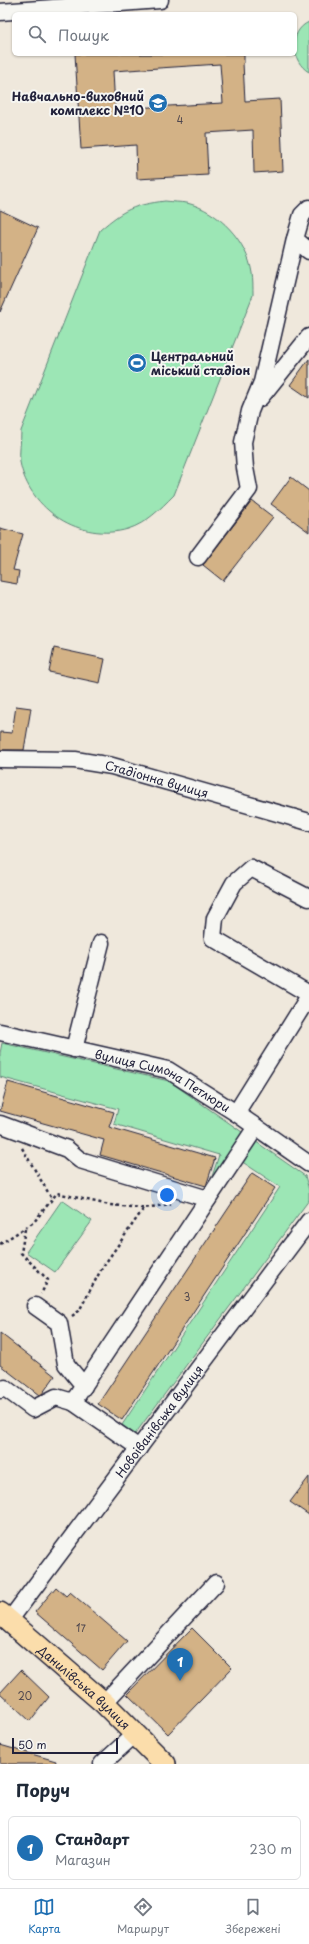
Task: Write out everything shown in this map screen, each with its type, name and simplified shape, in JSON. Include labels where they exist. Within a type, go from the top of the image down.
[{"type":"main road","name":"Данилівська вулиця","points":[[5,1617],[104,1703],[165,1764]]},
{"type":"street","points":[[0,12],[160,0]]},
{"type":"street","points":[[198,557],[249,489],[245,468],[243,442],[250,411],[262,382],[295,239],[302,215],[309,208]]},
{"type":"street","points":[[295,239],[309,251]]},
{"type":"street","points":[[250,411],[309,337]]},
{"type":"street","name":"Стадіонна вулиця","points":[[0,759],[75,760],[112,766],[309,822]]},
{"type":"street","points":[[236,1113],[309,995],[213,938],[215,918],[234,883],[251,868],[309,898]]},
{"type":"street","points":[[74,1049],[101,943]]},
{"type":"street","name":"вулиця Симона Петлюри","points":[[0,1032],[168,1070],[236,1113],[309,1164]]},
{"type":"street","points":[[4,1126],[67,1148],[80,1160],[208,1199]]},
{"type":"street","points":[[73,1402],[256,1127]]},
{"type":"street","name":"Новоіванівська вулиця","points":[[5,1617],[139,1448],[309,1221]]},
{"type":"street","points":[[35,1306],[59,1323],[66,1364],[84,1386]]},
{"type":"street","points":[[2,1388],[33,1409],[56,1396],[73,1402],[139,1448]]},
{"type":"street","points":[[104,1703],[216,1583]]},
{"type":"street","points":[[102,1764],[135,1734]]},
{"type":"path","points":[[4,1126],[52,1200]]},
{"type":"path","points":[[0,1244],[34,1222],[57,1193],[109,1205],[144,1208],[173,1204]]},
{"type":"path","points":[[59,1323],[80,1311],[102,1268],[144,1208]]},
{"type":"path","points":[[25,1228],[21,1253],[48,1280],[35,1306]]},
{"type":"green space","points":[[309,22],[309,72],[298,61],[297,56],[297,34],[302,26]]},
{"type":"green space","name":"Центральний міський стадіон","points":[[165,201],[187,203],[199,207],[220,220],[230,229],[238,239],[249,261],[252,276],[253,295],[174,495],[153,515],[128,529],[110,532],[93,531],[76,527],[60,519],[46,508],[34,495],[25,479],[20,462],[21,431],[100,230],[116,217],[130,209],[145,204]]},
{"type":"green space","points":[[2,1043],[169,1081],[305,1176],[309,1190],[309,1200],[135,1434],[122,1425],[280,1187],[232,1155],[207,1192],[219,1155],[114,1124],[118,1109],[0,1077],[0,1053]]},
{"type":"green space","points":[[62,1200],[92,1221],[55,1272],[26,1252]]},
{"type":"building","points":[[75,56],[244,56],[245,101],[280,99],[283,171],[254,173],[253,130],[206,133],[208,175],[137,179],[136,145],[81,149]],"holes":[[[220,64],[223,103],[115,109],[113,71]]]},
{"type":"building","points":[[0,210],[38,228],[0,312]]},
{"type":"building","points":[[309,359],[309,398],[290,385]]},
{"type":"building","points":[[291,477],[309,491],[309,532],[271,504]]},
{"type":"building","points":[[252,501],[273,517],[223,581],[203,565]]},
{"type":"building","points":[[0,528],[23,534],[13,570],[19,571],[17,584],[0,581]]},
{"type":"building","points":[[54,648],[105,659],[100,683],[49,672]]},
{"type":"building","points":[[16,706],[31,708],[24,750],[0,750],[0,732],[12,733]]},
{"type":"building","points":[[8,1082],[114,1112],[109,1127],[215,1158],[206,1186],[100,1155],[104,1140],[0,1111]]},
{"type":"building","points":[[252,1173],[275,1188],[122,1420],[98,1404]]},
{"type":"building","points":[[0,1333],[55,1376],[42,1394],[39,1395],[0,1365]]},
{"type":"building","points":[[309,1477],[309,1515],[290,1502]]},
{"type":"building","points":[[56,1587],[66,1596],[70,1592],[127,1641],[102,1670],[35,1612]]},
{"type":"building","points":[[192,1628],[232,1668],[168,1734],[127,1694]]},
{"type":"building","points":[[21,1670],[49,1697],[30,1721],[0,1693]]},
{"type":"building","points":[[0,1745],[56,1761],[55,1764],[0,1764]]},
{"type":"place","name":"Навчально-виховний комплекс №10","points":[[158,103]]},
{"type":"place","name":"Центральний міський стадіон","points":[[137,363]]},
{"type":"place","name":"Стандарт","points":[[180,1681]]}]
